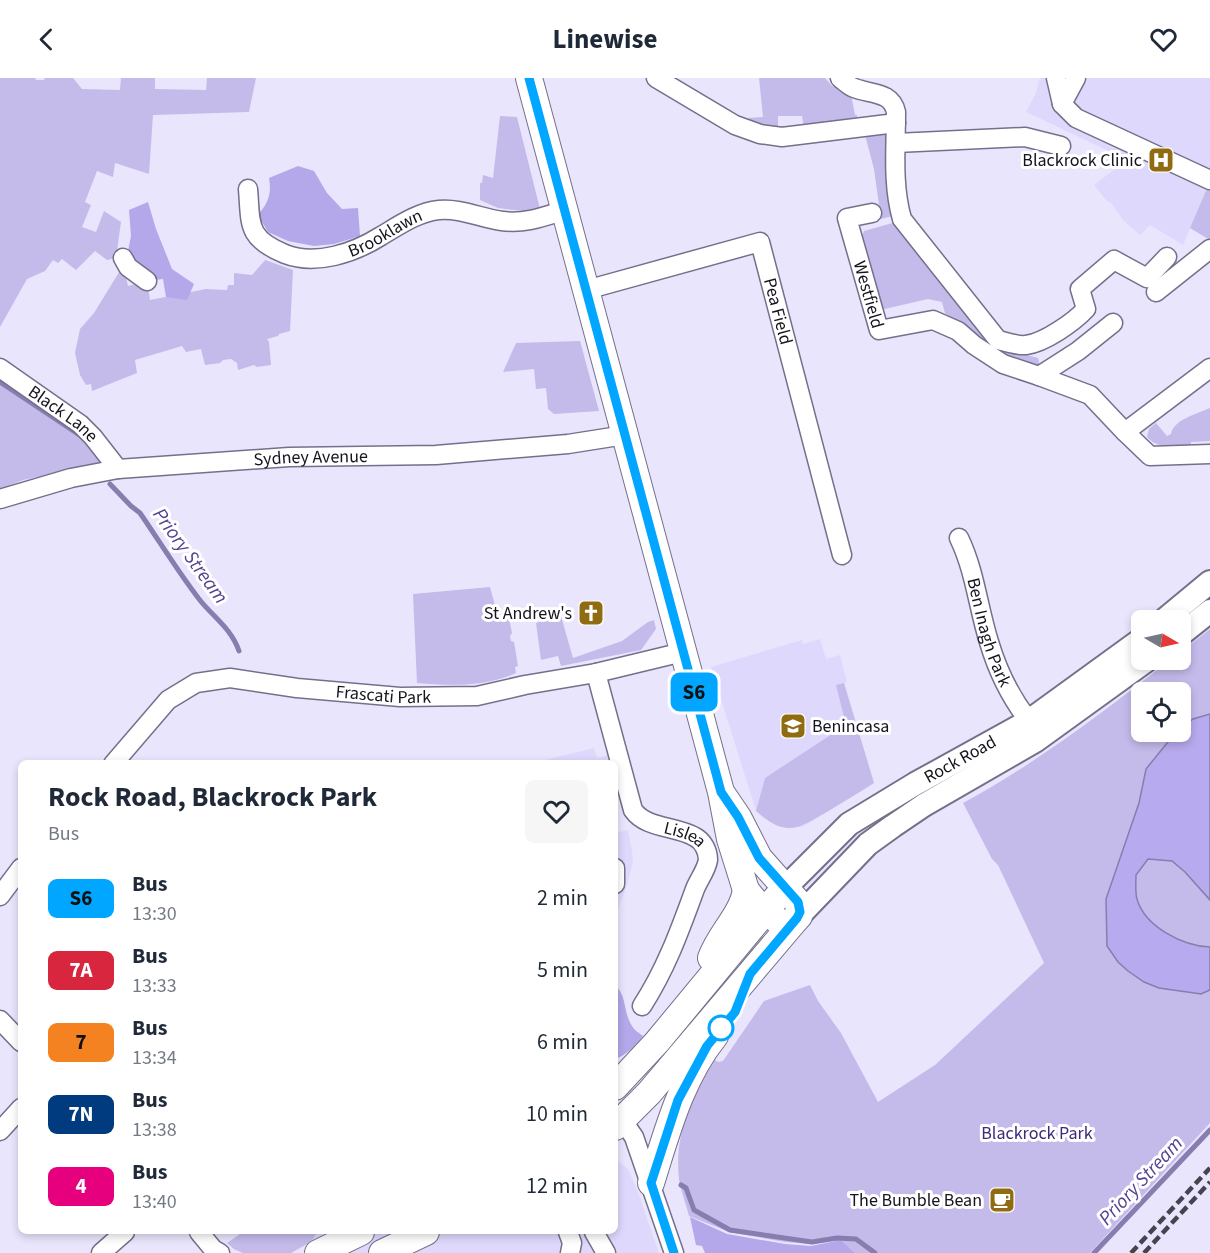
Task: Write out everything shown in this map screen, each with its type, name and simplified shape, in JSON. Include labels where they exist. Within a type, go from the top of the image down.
[{"type":"highway","points":[[529,78],[684,651],[721,792],[730,839],[746,890],[765,910],[782,923],[792,923],[797,918]]},
{"type":"highway","points":[[618,1120],[649,1093],[800,912],[798,902],[759,858],[738,817],[721,792]]},
{"type":"highway","points":[[618,1085],[785,888]]},
{"type":"highway","points":[[702,987],[715,947],[742,906],[746,890]]},
{"type":"highway","points":[[651,1183],[679,1096],[707,1046],[735,1012],[750,974]]},
{"type":"highway","points":[[328,1243],[355,1234]]},
{"type":"highway","points":[[382,1253],[422,1234]]},
{"type":"main road","points":[[1176,610],[1210,582]]},
{"type":"main road","points":[[1191,626],[1210,611]]},
{"type":"main road","name":"Rock Road","points":[[785,888],[849,824],[915,784],[1029,721],[1131,647]]},
{"type":"main road","name":"Rock Road","points":[[797,918],[868,844],[924,805],[1035,741],[1133,670]]},
{"type":"street","points":[[656,78],[735,124],[760,134],[782,137],[896,123]]},
{"type":"street","points":[[840,78],[853,87],[868,90],[891,100],[894,104],[897,202],[902,219],[998,340],[1027,345],[1076,320],[1086,309],[1080,289],[1114,260],[1148,278],[1167,258]]},
{"type":"street","points":[[1056,78],[1062,104],[1076,118],[1210,180]]},
{"type":"street","points":[[1062,104],[1076,78]]},
{"type":"street","points":[[896,143],[1025,137],[1061,146]]},
{"type":"street","name":"Brooklawn","points":[[248,189],[250,221],[259,239],[271,248],[292,256],[312,259],[363,246],[400,224],[440,210],[503,221],[525,222],[565,210]]},
{"type":"street","name":"Westfield","points":[[872,213],[847,218],[879,330],[933,320],[958,331],[974,345],[1003,364],[1039,376]]},
{"type":"street","name":"Pea Field","points":[[586,290],[760,242],[842,555]]},
{"type":"street","points":[[1156,292],[1210,249]]},
{"type":"street","points":[[123,258],[128,267],[147,281]]},
{"type":"street","points":[[1039,376],[1078,351],[1113,324]]},
{"type":"street","name":"Black Lane","points":[[0,368],[80,424],[118,469]]},
{"type":"street","points":[[1125,432],[1210,368]]},
{"type":"street","points":[[1039,376],[1090,395],[1150,456],[1210,454]]},
{"type":"street","name":"Sydney Avenue","points":[[0,499],[71,478],[118,469],[289,457],[436,454],[568,444],[625,435]]},
{"type":"street","name":"Ben Inagh Park","points":[[959,538],[967,555],[989,642],[1009,691],[1029,721]]},
{"type":"street","name":"Frascati Park","points":[[116,760],[168,700],[196,683],[230,678],[297,688],[400,697],[477,696],[596,673],[684,651]]},
{"type":"street","name":"Lislea","points":[[596,673],[633,810],[642,819],[696,837],[706,848],[708,859],[705,872],[698,882],[676,940],[642,1006]]},
{"type":"street","points":[[0,896],[18,872]]},
{"type":"street","points":[[0,1020],[18,1039]]},
{"type":"street","points":[[0,1131],[18,1111]]},
{"type":"street","points":[[618,1120],[634,1137],[674,1253]]},
{"type":"street","points":[[101,1253],[123,1234]]},
{"type":"street","points":[[202,1234],[217,1251]]},
{"type":"street","points":[[569,1234],[572,1243],[570,1253]]},
{"type":"street","points":[[595,1234],[606,1253]]},
{"type":"shaded area","name":"Blackrock Clinic","points":[[1040,78],[1210,78],[1210,187],[1208,186],[1183,245],[1150,225],[1140,235],[1123,220],[1094,185],[1115,169],[1112,166],[1111,152],[1026,112],[1036,93]]},
{"type":"shaded area","points":[[298,166],[314,171],[327,193],[342,209],[358,208],[360,236],[334,244],[314,246],[288,241],[268,232],[258,215],[268,198],[269,178]]},
{"type":"shaded area","points":[[148,202],[172,269],[194,284],[187,300],[166,297],[163,279],[147,281],[127,256],[131,236],[129,210]]},
{"type":"shaded area","name":"Benincasa","points":[[820,639],[826,659],[840,655],[847,682],[844,683],[874,783],[802,827],[782,827],[756,811],[711,667],[802,640],[803,644]]},
{"type":"shaded area","points":[[1210,714],[1210,900],[1172,861],[1148,859],[1136,875],[1136,890],[1141,909],[1156,926],[1177,939],[1210,947],[1210,990],[1201,994],[1159,988],[1144,982],[1118,962],[1107,946],[1106,899],[1139,803],[1146,769],[1168,742],[1191,742],[1191,720]]},
{"type":"shaded area","points":[[594,748],[597,758],[608,755],[609,760],[545,760]]},
{"type":"shaded area","points":[[628,830],[633,862],[618,908],[618,832]]},
{"type":"shaded area","points":[[618,988],[632,1026],[643,1036],[619,1057]]},
{"type":"shaded area","points":[[618,1161],[628,1169],[659,1253],[318,1253],[306,1234],[618,1234]]},
{"type":"shaded area","points":[[690,1217],[727,1234],[785,1244],[811,1246],[841,1240],[855,1253],[705,1253],[702,1246],[696,1245]]},
{"type":"green space","points":[[0,78],[44,80],[45,78],[73,78],[82,89],[120,90],[121,78],[155,78],[155,89],[206,90],[207,78],[256,78],[249,112],[153,115],[149,174],[115,163],[113,177],[97,171],[85,202],[91,205],[82,227],[96,232],[104,211],[121,222],[116,258],[107,260],[95,251],[76,270],[62,259],[58,263],[53,260],[45,271],[27,279],[0,327]]},
{"type":"green space","points":[[759,78],[825,78],[832,86],[851,94],[855,115],[857,115],[857,125],[804,128],[802,116],[778,116],[778,131],[769,132],[748,118],[763,117]]},
{"type":"green space","points":[[500,116],[517,117],[541,213],[498,208],[480,200],[480,183],[482,183],[483,175],[493,178]]},
{"type":"green space","points":[[886,132],[893,216],[881,219],[874,169],[865,135]]},
{"type":"green space","points":[[1208,186],[1210,187],[1210,240],[1190,228]]},
{"type":"green space","points":[[896,222],[994,346],[1038,358],[1040,367],[1000,353],[945,313],[942,302],[928,299],[880,310],[860,240],[864,231]]},
{"type":"green space","points":[[265,260],[293,270],[290,331],[267,339],[271,365],[257,367],[254,365],[238,370],[237,363],[231,359],[205,365],[201,349],[186,352],[182,346],[135,360],[137,373],[92,391],[91,384],[86,385],[80,375],[75,353],[80,329],[94,313],[121,269],[135,275],[126,277],[128,286],[147,281],[150,300],[206,289],[227,290],[228,285],[234,285],[234,273],[252,275]]},
{"type":"green space","points":[[580,341],[599,411],[554,414],[548,409],[546,388],[536,389],[534,369],[503,372],[516,343]]},
{"type":"green space","points":[[0,375],[59,414],[108,462],[23,480],[0,489]]},
{"type":"green space","points":[[1210,408],[1210,441],[1191,442],[1191,445],[1162,446],[1147,437],[1149,429],[1156,423],[1167,436],[1181,421]]},
{"type":"green space","points":[[490,587],[499,620],[509,618],[512,633],[510,636],[511,641],[514,642],[518,666],[515,667],[516,673],[480,683],[442,685],[417,683],[413,594]]},
{"type":"green space","points":[[561,616],[573,658],[622,641],[648,622],[654,620],[656,629],[641,650],[561,666],[558,656],[541,660],[536,623]]},
{"type":"green space","name":"Blackrock Park","points":[[1210,629],[1210,1123],[1090,1253],[855,1253],[841,1240],[810,1244],[785,1242],[729,1232],[689,1216],[680,1184],[678,1163],[686,1116],[706,1073],[715,1060],[723,1061],[764,1001],[810,985],[818,1001],[841,1033],[878,1102],[935,1065],[1044,963],[998,865],[992,859],[963,803],[1043,754],[1131,690],[1131,742],[1191,742],[1191,682],[1142,682],[1157,670],[1191,670],[1191,644]]},
{"type":"green space","points":[[844,683],[874,783],[801,826],[785,828],[776,825],[756,811],[765,778],[832,734],[847,729],[836,685]]},
{"type":"green space","points":[[240,1234],[316,1234],[311,1242],[291,1253],[243,1253],[227,1243]]},
{"type":"waterway","name":"Priory Stream","points":[[0,382],[78,434]]},
{"type":"waterway","name":"Priory Stream","points":[[110,484],[140,513],[191,589],[221,623],[236,643],[239,651]]},
{"type":"waterway","name":"Priory Stream","points":[[1094,1253],[1210,1130]]},
{"type":"waterway","name":"Priory Stream","points":[[681,1185],[686,1188],[694,1210],[730,1230],[812,1242],[837,1238],[856,1239],[875,1253]]},
{"type":"railway","points":[[1131,1253],[1210,1168]]},
{"type":"railway","points":[[1144,1253],[1210,1182]]},
{"type":"bus line","name":"S6","points":[[529,78],[721,792],[738,817],[759,858],[800,907],[799,916],[750,974],[735,1012],[707,1046],[678,1100],[651,1183],[674,1253]]},
{"type":"place","name":"Blackrock Clinic","points":[[1161,160]]},
{"type":"place","name":"St Andrew's","points":[[591,613]]},
{"type":"place","name":"Benincasa","points":[[793,726]]},
{"type":"place","name":"The Bumble Bean","points":[[1002,1200]]}]
